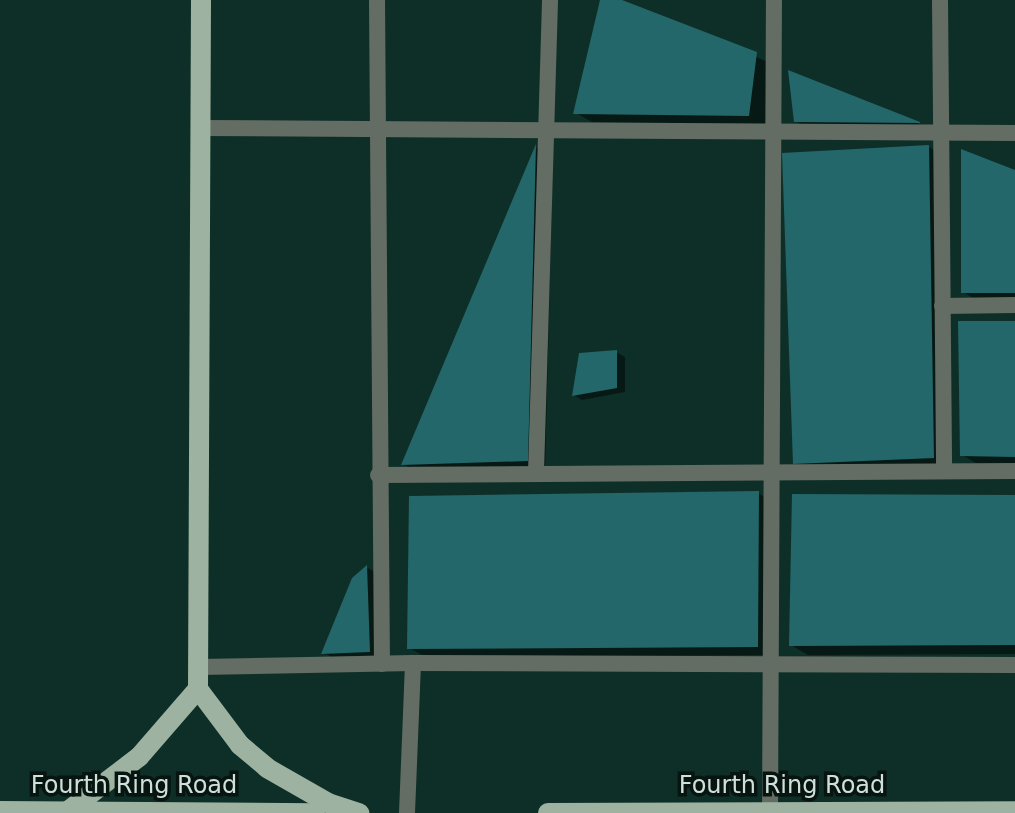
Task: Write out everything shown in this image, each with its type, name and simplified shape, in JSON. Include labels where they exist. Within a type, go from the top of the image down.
[{"type":"main road","points":[[67,811],[139,757],[198,689],[201,0]]},
{"type":"main road","points":[[198,689],[240,745],[267,768],[307,793],[359,813]]},
{"type":"main road","name":"Fourth Ring Road","points":[[0,811],[315,813]]},
{"type":"main road","name":"Fourth Ring Road","points":[[548,813],[1015,811]]},
{"type":"street","points":[[377,0],[378,475],[382,664]]},
{"type":"street","points":[[536,473],[550,0]]},
{"type":"street","points":[[770,812],[774,0]]},
{"type":"street","points":[[940,0],[944,471]]},
{"type":"street","points":[[201,128],[775,134],[1015,133]]},
{"type":"street","points":[[942,306],[1015,305]]},
{"type":"street","points":[[378,475],[772,475],[1015,471]]},
{"type":"street","points":[[199,667],[413,663],[1015,665]]},
{"type":"street","points":[[407,813],[413,663]]},
{"type":"building","points":[[600,0],[622,0],[757,52],[749,116],[573,114]]},
{"type":"building","points":[[788,70],[920,122],[920,123],[794,122]]},
{"type":"building","points":[[536,144],[528,461],[401,465]]},
{"type":"building","points":[[929,145],[934,458],[793,464],[782,153]]},
{"type":"building","points":[[961,149],[1015,170],[1015,293],[961,293]]},
{"type":"building","points":[[958,321],[1015,321],[1015,457],[960,456]]},
{"type":"building","points":[[617,350],[617,388],[572,396],[579,353]]},
{"type":"building","points":[[759,491],[758,647],[407,649],[409,496]]},
{"type":"building","points":[[792,494],[1015,495],[1015,645],[789,646]]},
{"type":"building","points":[[367,565],[370,652],[321,654],[352,578]]}]
